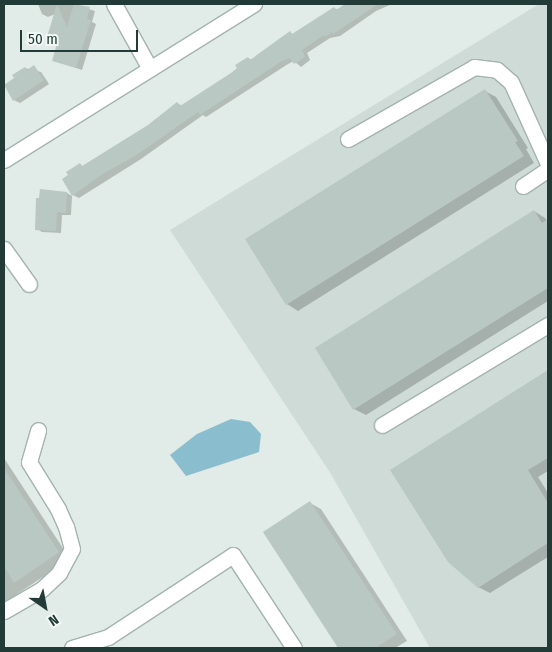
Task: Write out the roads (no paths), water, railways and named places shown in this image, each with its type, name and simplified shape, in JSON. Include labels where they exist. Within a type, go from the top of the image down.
[{"type":"street","points":[[114,4],[150,68]]},
{"type":"street","points":[[4,160],[254,4]]},
{"type":"street","points":[[348,139],[474,67],[497,70],[511,82],[548,164]]},
{"type":"street","points":[[523,186],[548,169]]},
{"type":"street","points":[[4,249],[29,284]]},
{"type":"street","points":[[382,425],[548,325]]},
{"type":"street","points":[[4,611],[42,588],[59,573],[72,549],[66,527],[58,509],[29,462],[38,430]]},
{"type":"street","points":[[72,648],[108,637],[233,555],[294,648]]},
{"type":"water","points":[[231,419],[250,422],[261,434],[259,452],[186,476],[170,455],[197,434]]}]
